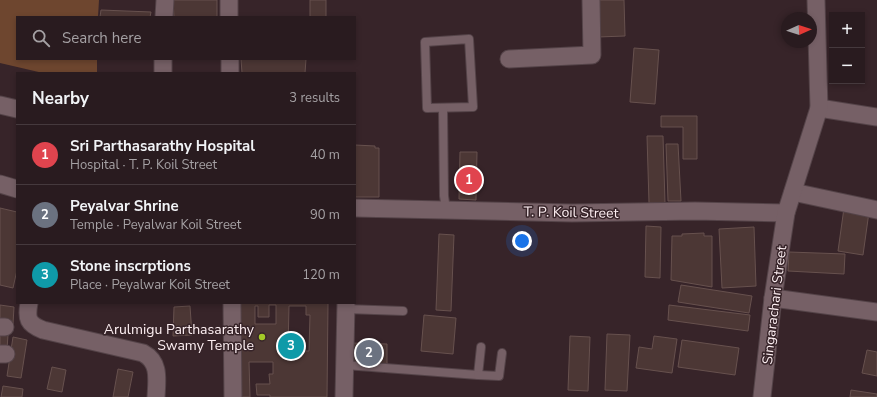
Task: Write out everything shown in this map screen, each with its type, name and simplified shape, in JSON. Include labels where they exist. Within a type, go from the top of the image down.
[{"type":"street","points":[[164,16],[165,0]]},
{"type":"street","points":[[229,0],[229,16]]},
{"type":"street","points":[[510,59],[592,55],[590,0]]},
{"type":"street","name":"Singarachari Street","points":[[762,397],[773,298],[786,213],[819,108],[816,0]]},
{"type":"street","points":[[163,72],[164,60]]},
{"type":"street","points":[[230,60],[230,72]]},
{"type":"street","points":[[0,105],[16,109]]},
{"type":"street","points":[[819,108],[877,117]]},
{"type":"street","points":[[0,184],[16,189]]},
{"type":"street","points":[[793,192],[877,210]]},
{"type":"street","name":"T. P. Koil Street","points":[[356,208],[572,213],[695,211],[786,213]]},
{"type":"street","points":[[773,298],[877,312]]},
{"type":"street","points":[[29,304],[27,315],[30,322],[43,330],[142,352],[150,356],[156,366],[156,397]]},
{"type":"street","points":[[232,304],[233,397]]},
{"type":"street","points":[[344,397],[346,306]]},
{"type":"lane","points":[[469,39],[473,107],[443,108],[427,108],[425,42],[469,39]]},
{"type":"lane","points":[[443,108],[444,196],[446,209]]},
{"type":"lane","points":[[346,306],[403,311]]},
{"type":"lane","points":[[478,375],[481,347]]},
{"type":"lane","points":[[345,365],[499,376],[502,353]]},
{"type":"shaded area","points":[[0,0],[99,0],[98,16],[16,16],[16,60],[97,60],[97,72],[39,72],[0,63]]},
{"type":"building","points":[[173,0],[217,0],[217,16],[174,16]]},
{"type":"building","points":[[310,0],[326,0],[326,16],[310,16]]},
{"type":"building","points":[[596,0],[624,0],[625,36],[598,37]]},
{"type":"building","points":[[101,10],[151,12],[150,16],[100,16]]},
{"type":"building","points":[[634,48],[659,50],[655,104],[630,102]]},
{"type":"building","points":[[241,60],[306,60],[305,72],[242,72]]},
{"type":"building","points":[[661,116],[697,116],[697,159],[683,159],[683,127],[661,127]]},
{"type":"building","points":[[647,136],[663,136],[665,203],[649,203]]},
{"type":"building","points":[[666,144],[678,144],[681,201],[668,201]]},
{"type":"building","points":[[356,145],[375,146],[375,148],[379,148],[379,197],[356,197]]},
{"type":"building","points":[[460,152],[477,152],[476,200],[459,199]]},
{"type":"building","points":[[0,208],[16,212],[16,274],[13,288],[0,285]]},
{"type":"building","points":[[844,208],[869,212],[863,255],[838,251]]},
{"type":"building","points":[[646,226],[661,227],[660,278],[645,277]]},
{"type":"building","points":[[754,227],[756,286],[722,288],[719,229]]},
{"type":"building","points":[[704,233],[704,236],[712,236],[712,287],[671,280],[672,236]]},
{"type":"building","points":[[439,234],[454,235],[451,311],[436,310]]},
{"type":"building","points":[[789,252],[845,254],[844,274],[788,271]]},
{"type":"building","points":[[681,285],[752,296],[749,313],[678,302]]},
{"type":"building","name":"Arulmigu Parthasarathy Swamy Temple","points":[[235,304],[328,304],[327,397],[270,397],[270,395],[257,395],[256,384],[270,384],[269,374],[273,374],[273,362],[249,362],[250,397],[234,397]],"holes":[[[269,305],[276,305],[276,324],[255,324],[255,306],[258,306],[258,317],[269,317]],[[289,306],[306,306],[306,315],[310,315],[309,351],[288,351]]]},
{"type":"building","points":[[0,305],[14,307],[13,324],[0,321]]},
{"type":"building","points":[[669,305],[750,315],[748,331],[668,320]]},
{"type":"building","points":[[190,306],[192,335],[173,336],[174,307]]},
{"type":"building","points":[[424,315],[456,318],[453,354],[421,351]]},
{"type":"building","points":[[0,334],[8,335],[7,349],[0,348]]},
{"type":"building","points":[[607,334],[630,335],[627,391],[605,390]]},
{"type":"building","points":[[570,336],[590,337],[588,391],[568,390]]},
{"type":"building","points":[[654,336],[677,339],[672,373],[636,368],[639,347],[652,349]]},
{"type":"building","points":[[13,337],[27,340],[21,378],[7,376]]},
{"type":"building","points":[[682,340],[739,348],[735,375],[678,367]]},
{"type":"building","points":[[351,343],[387,344],[387,364],[350,363]]},
{"type":"building","points":[[867,350],[877,352],[877,376],[862,373]]},
{"type":"building","points":[[52,367],[66,370],[62,392],[47,389]]},
{"type":"building","points":[[118,369],[133,372],[128,397],[113,397]]},
{"type":"building","points":[[3,386],[23,389],[22,397],[1,397]]},
{"type":"building","points":[[851,390],[877,394],[877,397],[850,397]]},
{"type":"place","name":"Sri Parthasarathy Hospital","points":[[469,180]]},
{"type":"place","name":"Arulmigu Parthasarathy Swamy Temple","points":[[262,337]]},
{"type":"place","name":"Stone inscrptions","points":[[291,346]]},
{"type":"place","name":"Peyalvar Shrine","points":[[369,353]]}]
